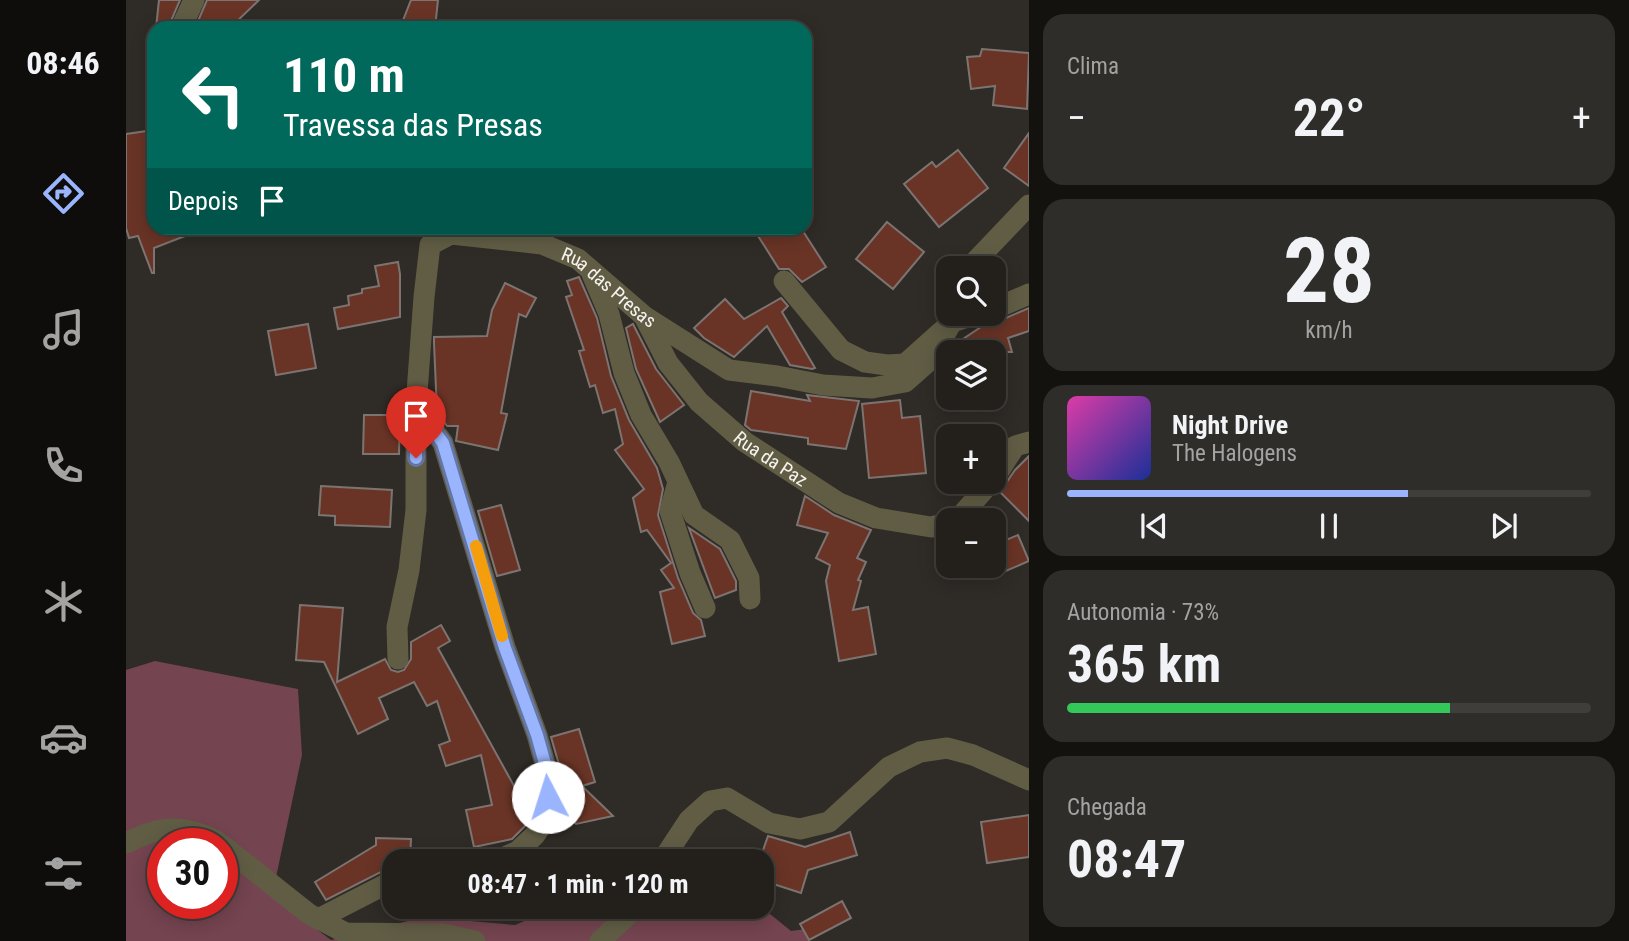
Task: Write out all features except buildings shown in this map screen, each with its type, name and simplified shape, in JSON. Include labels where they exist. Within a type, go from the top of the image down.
[{"type":"street","points":[[184,21],[194,0]]},
{"type":"street","points":[[980,256],[1029,205]]},
{"type":"street","name":"Rua das Presas","points":[[416,406],[430,245],[449,235]]},
{"type":"street","name":"Rua das Presas","points":[[460,235],[542,244],[578,259],[644,316],[729,370],[823,385],[872,388],[905,382],[930,360],[948,326]]},
{"type":"street","points":[[590,268],[608,314],[624,373],[637,404],[694,515],[730,540],[749,578],[750,599]]},
{"type":"street","points":[[784,281],[841,350],[865,362],[905,364],[944,326]]},
{"type":"street","points":[[1006,304],[1029,294]]},
{"type":"street","name":"Rua da Paz","points":[[644,316],[668,363],[699,402],[744,442],[839,503],[876,518],[936,526]]},
{"type":"street","points":[[398,659],[397,627],[409,570],[416,510],[416,406]]},
{"type":"street","points":[[416,406],[443,443],[505,648],[537,735],[549,778],[547,817],[535,835],[518,849]]},
{"type":"street","points":[[1006,460],[1015,446],[1029,442]]},
{"type":"street","points":[[678,482],[670,511],[690,573],[705,608]]},
{"type":"street","points":[[968,508],[980,494]]},
{"type":"street","points":[[670,849],[689,820],[710,801],[727,798],[769,824],[800,829],[829,822],[889,767],[920,752],[947,748],[974,755],[1029,780]]},
{"type":"street","points":[[126,843],[147,833]]},
{"type":"street","points":[[238,858],[318,919],[345,933],[444,934],[475,941]]},
{"type":"street","points":[[318,919],[382,886]]},
{"type":"street","points":[[600,941],[623,919]]},
{"type":"shaded area","points":[[155,661],[298,689],[302,755],[272,896],[331,940],[416,919],[515,925],[529,919],[774,917],[791,931],[806,929],[809,941],[126,941],[126,670]]},
{"type":"slow traffic","points":[[476,546],[502,636]]},
{"type":"route","points":[[416,458],[416,406],[443,443],[505,648],[537,735],[549,778],[548,797]]}]
